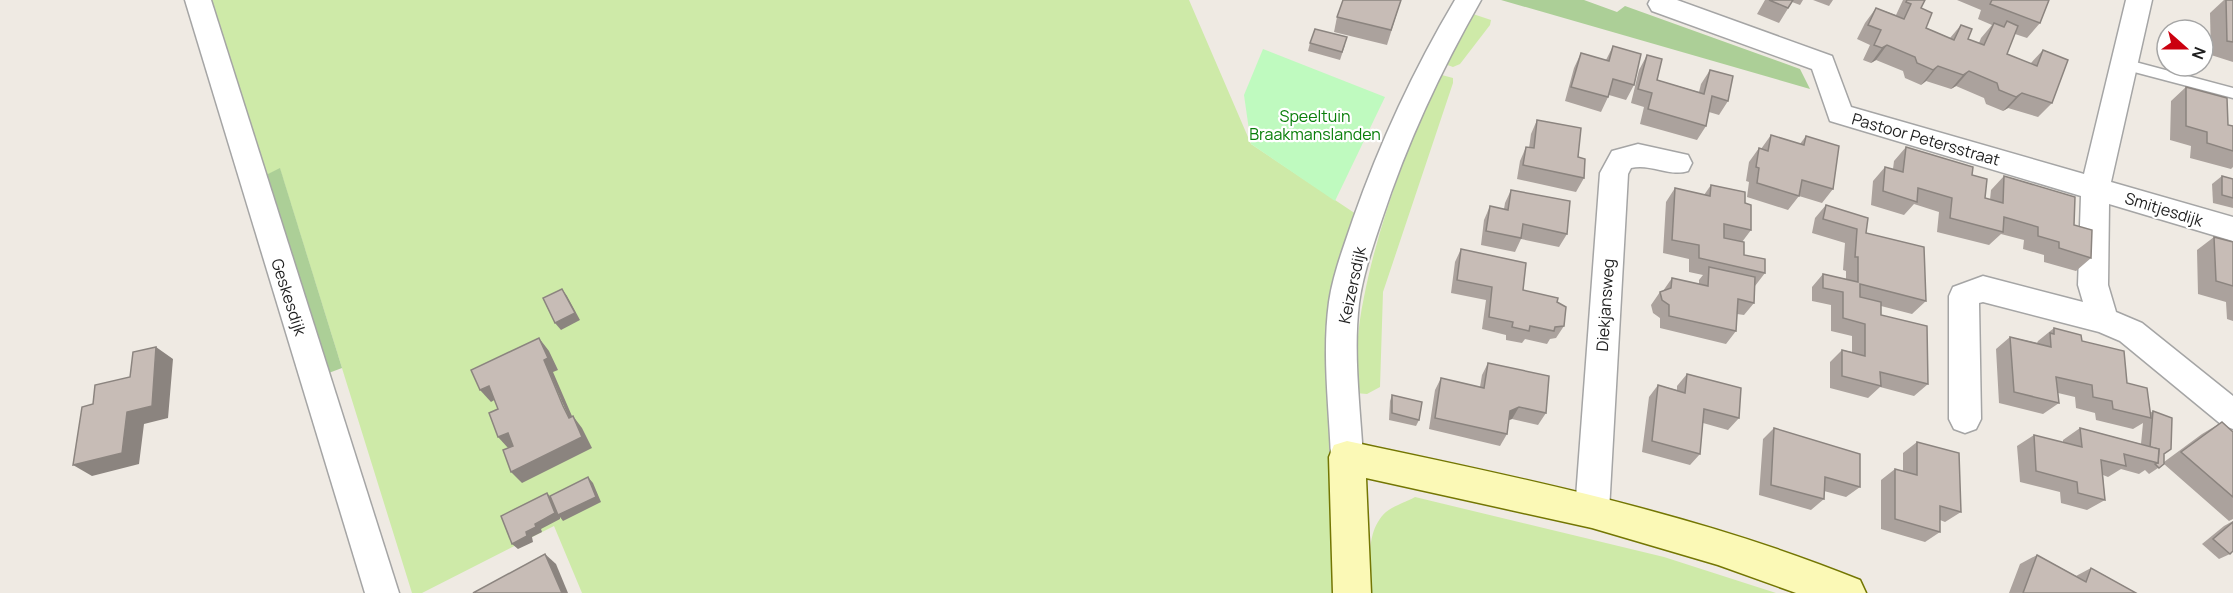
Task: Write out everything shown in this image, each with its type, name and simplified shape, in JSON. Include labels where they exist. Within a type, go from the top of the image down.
[{"type":"street","name":"Geskesdijk","points":[[198,0],[382,593]]},
{"type":"street","name":"Keizersdijk","points":[[1352,593],[1342,353],[1343,310],[1352,267],[1370,211],[1423,80],[1468,0]]},
{"type":"street","name":"Pastoor Petersstraat","points":[[1663,0],[1661,4],[1823,63],[1840,114],[2095,188]]},
{"type":"street","points":[[2104,320],[2093,285],[2095,188],[2139,0]]},
{"type":"street","name":"Diekjansweg","points":[[1592,511],[1614,173],[1622,159],[1638,155],[1678,163]]},
{"type":"street","name":"Smitjesdijk","points":[[2095,188],[2233,229]]},
{"type":"street","points":[[1965,418],[1964,296],[1983,289],[2104,320],[2132,332],[2233,415]]},
{"type":"street","points":[[1347,457],[1592,511],[1718,547],[1847,593]]},
{"type":"lane","points":[[2124,64],[2233,93]]},
{"type":"green space","points":[[204,0],[1189,0],[1251,144],[1359,216],[1337,593],[582,593],[554,526],[422,593],[412,593],[280,169],[262,177]]},
{"type":"green space","points":[[1501,0],[1584,0],[1617,12],[1625,6],[1800,69],[1810,89]]},
{"type":"green space","points":[[1470,13],[1491,20],[1490,25],[1460,64],[1453,67],[1442,63]]},
{"type":"green space","name":"Speeltuin Braakmanslanden","points":[[1263,49],[1385,97],[1335,201],[1251,144],[1244,95]]},
{"type":"green space","points":[[1438,74],[1453,78],[1453,83],[1383,292],[1380,387],[1367,394],[1355,393],[1360,321],[1370,268],[1396,184]]},
{"type":"green space","points":[[280,168],[342,368],[326,374],[262,177]]},
{"type":"green space","points":[[1415,497],[1664,557],[1776,593],[1371,593],[1370,550],[1374,529],[1386,512]]},
{"type":"building","points":[[1343,0],[1401,0],[1391,30],[1337,17]]},
{"type":"building","points":[[1769,0],[1793,0],[1788,8]]},
{"type":"building","points":[[1907,0],[1925,0],[1921,8],[1932,13],[1926,28],[1954,40],[1961,25],[1972,29],[1968,39],[1984,45],[1994,23],[2004,27],[2007,21],[2018,26],[2007,54],[2037,66],[2043,50],[2068,60],[2052,103],[2022,93],[2016,97],[1999,90],[1997,83],[1969,71],[1963,75],[1938,66],[1933,70],[1917,63],[1915,57],[1887,45],[1882,48],[1874,45],[1881,30],[1868,25],[1876,8],[1904,19],[1911,4],[1906,2]]},
{"type":"building","points":[[1992,0],[2049,0],[2040,23],[1990,4]]},
{"type":"building","points":[[2226,0],[2233,0],[2233,42],[2227,41]]},
{"type":"building","points":[[1315,29],[1347,37],[1342,52],[1310,43]]},
{"type":"building","points":[[1613,46],[1641,54],[1634,85],[1613,79],[1608,97],[1571,87],[1581,53],[1609,61]]},
{"type":"building","points":[[1647,55],[1662,59],[1657,80],[1704,94],[1710,70],[1733,76],[1728,101],[1712,96],[1706,126],[1648,109],[1652,93],[1638,89]]},
{"type":"building","points":[[2186,87],[2227,98],[2228,125],[2233,126],[2233,151],[2207,143],[2207,132],[2186,126]]},
{"type":"building","points":[[1537,120],[1581,128],[1578,157],[1585,159],[1584,178],[1523,165],[1526,147],[1534,148]]},
{"type":"building","points":[[1771,135],[1804,145],[1806,136],[1839,146],[1833,189],[1802,180],[1799,196],[1757,183],[1759,168],[1756,167],[1759,148],[1768,151]]},
{"type":"building","points":[[1906,147],[1973,167],[1972,175],[1987,179],[1985,198],[2003,203],[2004,176],[2075,197],[2074,225],[2092,230],[2091,258],[2059,248],[2059,242],[2038,236],[2038,227],[2004,217],[2003,232],[1950,218],[1952,198],[1918,188],[1917,202],[1883,191],[1885,167],[1903,172]]},
{"type":"building","points":[[2222,176],[2233,179],[2233,198],[2222,195]]},
{"type":"building","points":[[1711,185],[1745,192],[1745,203],[1751,205],[1751,230],[1724,224],[1724,238],[1744,242],[1744,255],[1765,259],[1765,273],[1699,258],[1699,245],[1672,240],[1675,188],[1710,196]]},
{"type":"building","points":[[1511,190],[1570,201],[1567,234],[1523,224],[1521,238],[1486,231],[1490,206],[1508,210]]},
{"type":"building","points":[[1826,205],[1868,218],[1866,233],[1924,247],[1926,301],[1860,284],[1860,297],[1881,302],[1881,315],[1927,326],[1928,384],[1880,372],[1881,386],[1842,376],[1842,350],[1865,356],[1865,324],[1843,318],[1843,292],[1823,288],[1823,274],[1858,282],[1858,257],[1855,257],[1857,229],[1823,219]]},
{"type":"building","points":[[2214,237],[2233,242],[2233,286],[2216,281]]},
{"type":"building","points":[[1461,249],[1526,263],[1523,290],[1558,298],[1557,302],[1566,307],[1564,326],[1555,327],[1554,331],[1530,326],[1529,331],[1512,327],[1513,322],[1489,317],[1492,287],[1457,280]]},
{"type":"building","points":[[1709,267],[1755,277],[1754,303],[1738,299],[1736,331],[1669,316],[1669,305],[1662,300],[1660,292],[1671,288],[1672,278],[1708,286]]},
{"type":"building","points":[[562,289],[575,313],[555,323],[543,298]]},
{"type":"building","points":[[2054,328],[2081,335],[2082,341],[2124,351],[2127,383],[2147,388],[2151,418],[2113,409],[2112,401],[2093,397],[2092,385],[2056,377],[2059,403],[2014,392],[2010,337],[2051,347],[2050,333],[2054,334]]},
{"type":"building","points":[[539,338],[548,358],[544,360],[563,406],[569,418],[573,416],[582,437],[511,472],[503,450],[513,446],[508,433],[498,437],[489,413],[498,409],[489,386],[480,390],[471,370]]},
{"type":"building","points":[[156,347],[152,406],[127,412],[122,453],[73,465],[82,407],[93,404],[95,385],[130,377],[133,352]]},
{"type":"building","points":[[1488,363],[1549,376],[1546,413],[1519,407],[1510,411],[1507,434],[1435,418],[1441,378],[1484,388]]},
{"type":"building","points":[[1687,374],[1741,388],[1739,418],[1704,409],[1700,454],[1652,441],[1658,385],[1685,393]]},
{"type":"building","points":[[1392,395],[1422,402],[1419,420],[1392,413]]},
{"type":"building","points":[[2153,411],[2172,418],[2171,449],[2164,454],[2164,464],[2159,468],[2155,464],[2158,463],[2159,449],[2150,447]]},
{"type":"building","points":[[2222,422],[2233,432],[2233,497],[2181,452]]},
{"type":"building","points":[[1774,428],[1860,454],[1860,487],[1825,477],[1824,499],[1771,485]]},
{"type":"building","points":[[2080,428],[2159,449],[2158,463],[2124,454],[2126,466],[2101,460],[2105,500],[2078,493],[2077,482],[2036,471],[2034,435],[2082,447]]},
{"type":"building","points":[[1917,442],[1959,453],[1961,512],[1940,506],[1940,532],[1895,519],[1895,469],[1917,475]]},
{"type":"building","points":[[588,477],[596,497],[558,515],[550,496]]},
{"type":"building","points":[[547,493],[555,513],[535,524],[536,527],[526,532],[527,536],[512,544],[501,516]]},
{"type":"building","points":[[2233,522],[2233,551],[2230,554],[2213,539]]},
{"type":"building","points":[[545,554],[562,593],[473,593]]},
{"type":"building","points":[[2037,555],[2086,582],[2091,568],[2136,593],[2023,593]]}]
